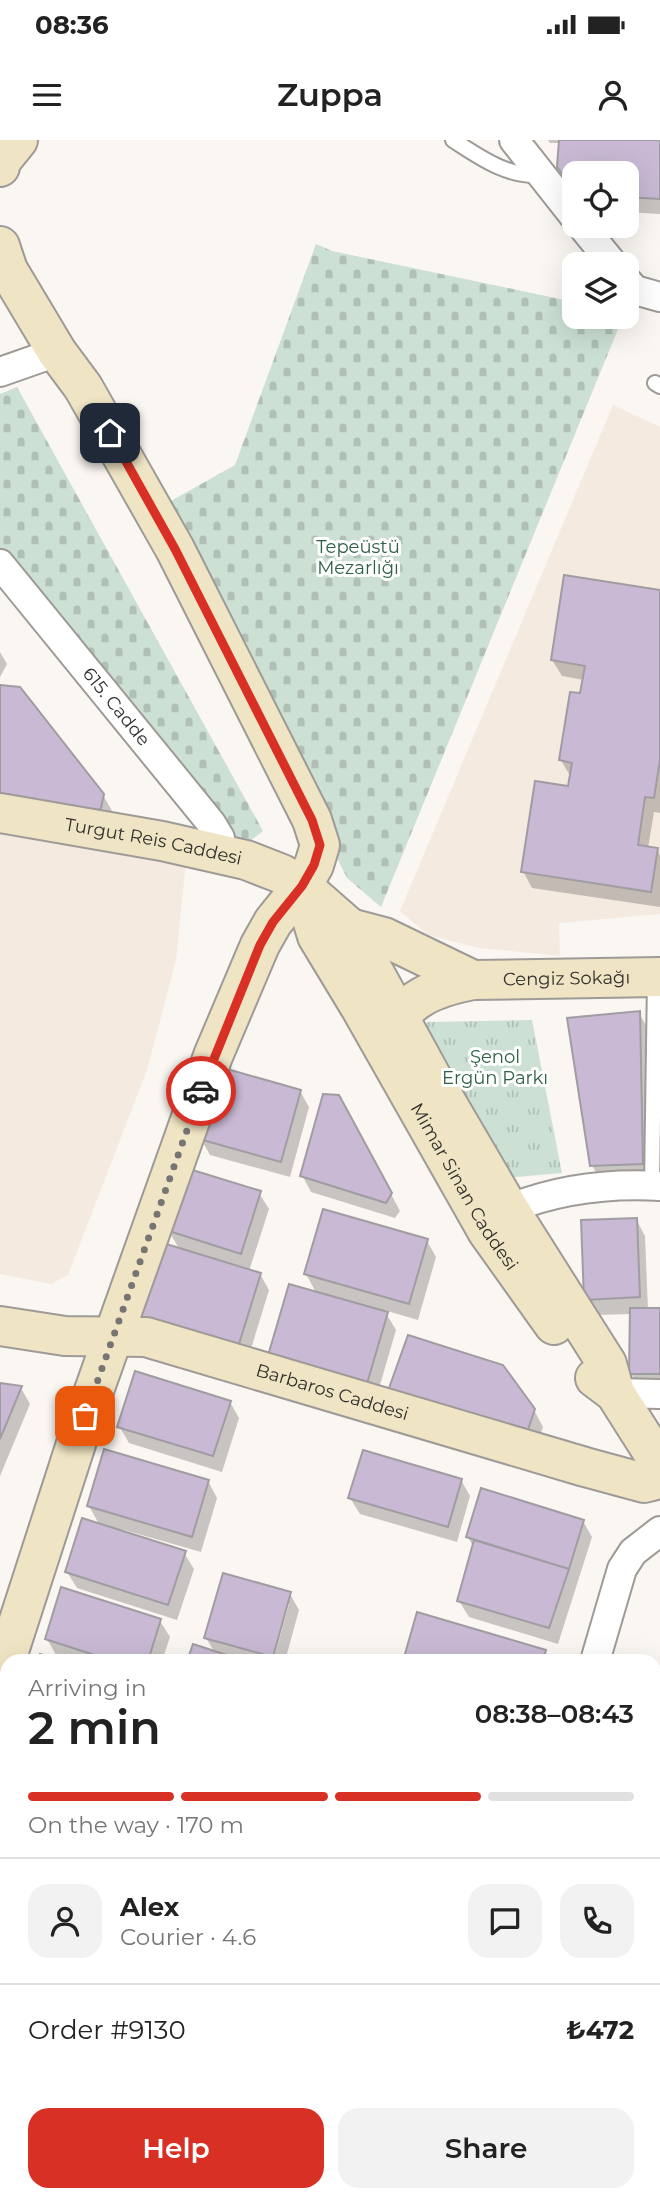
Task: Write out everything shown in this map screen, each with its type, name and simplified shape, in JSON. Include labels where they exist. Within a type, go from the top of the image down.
[{"type":"street","points":[[514,140],[562,201]]},
{"type":"street","points":[[592,238],[603,252]]},
{"type":"street","points":[[0,246],[8,270],[57,352],[83,387],[175,549],[312,820],[320,845],[314,865],[302,886],[273,922],[260,945],[218,1044],[85,1416],[8,1654]]},
{"type":"street","points":[[639,291],[660,297]]},
{"type":"street","points":[[0,372],[57,352]]},
{"type":"street","name":"615. Cadde","points":[[0,564],[211,823],[220,838],[222,853]]},
{"type":"street","name":"Turgut Reis Caddesi","points":[[0,813],[222,853],[282,874],[302,886],[350,929]]},
{"type":"street","name":"Mimar Sinan Caddesi","points":[[302,886],[317,936],[487,1231],[589,1373],[615,1393],[660,1464]]},
{"type":"street","points":[[350,929],[509,1209],[607,1364],[615,1393],[660,1394]]},
{"type":"street","name":"Cengiz Sokağı","points":[[350,929],[384,937],[473,980]]},
{"type":"street","name":"Cengiz Sokağı","points":[[399,1016],[417,999],[450,984],[473,980],[658,977]]},
{"type":"street","points":[[392,1066],[388,1051],[399,1016]]},
{"type":"street","points":[[509,1209],[539,1196],[580,1188],[656,1185]]},
{"type":"street","name":"Barbaros Caddesi","points":[[0,1326],[65,1336],[146,1338],[585,1467],[644,1483],[660,1479]]},
{"type":"street","points":[[597,1654],[622,1569],[633,1552],[660,1531]]},
{"type":"lane","points":[[453,140],[508,171],[523,176],[541,175]]},
{"type":"lane","points":[[656,1185],[658,977]]},
{"type":"shaded area","points":[[613,405],[660,427],[660,914],[559,923],[560,956],[479,948],[428,935],[400,911]]},
{"type":"shaded area","points":[[0,832],[186,861],[176,960],[147,1070],[68,1275],[51,1284],[0,1274]]},
{"type":"green space","name":"Tepeüstü Mezarlığı","points":[[316,244],[332,251],[562,299],[562,329],[618,329],[381,907],[347,878],[162,506],[235,465]]},
{"type":"green space","points":[[17,387],[263,831],[236,852],[0,553],[0,394]]},
{"type":"green space","name":"Şenol Ergün Parkı","points":[[532,1020],[562,1173],[506,1178],[423,1033],[427,1022]]},
{"type":"building","points":[[559,140],[660,140],[660,199],[639,198],[639,161],[562,161],[562,173],[557,167]]},
{"type":"building","points":[[564,575],[660,590],[660,760],[654,798],[645,797],[638,845],[658,848],[651,892],[521,872],[535,781],[568,786],[572,763],[559,760],[570,692],[580,693],[585,666],[551,660]]},
{"type":"building","points":[[0,685],[20,687],[104,794],[101,808],[89,817],[0,806]]},
{"type":"building","points":[[640,1011],[643,1164],[590,1166],[567,1018]]},
{"type":"building","points":[[220,1067],[301,1090],[281,1162],[199,1139]]},
{"type":"building","points":[[323,1094],[339,1095],[392,1193],[386,1203],[300,1176]]},
{"type":"building","points":[[186,1168],[261,1191],[241,1254],[166,1230]]},
{"type":"building","points":[[323,1209],[428,1239],[409,1304],[304,1274]]},
{"type":"building","points":[[637,1218],[640,1297],[584,1300],[581,1220]]},
{"type":"building","points":[[163,1243],[261,1273],[238,1347],[140,1317]]},
{"type":"building","points":[[289,1284],[388,1312],[366,1387],[267,1359]]},
{"type":"building","points":[[630,1308],[660,1308],[660,1374],[629,1374]]},
{"type":"building","points":[[408,1335],[503,1365],[535,1409],[523,1444],[384,1402]]},
{"type":"building","points":[[135,1371],[231,1401],[213,1456],[117,1427]]},
{"type":"building","points":[[0,1383],[22,1386],[0,1439]]},
{"type":"building","points":[[104,1449],[209,1480],[192,1537],[87,1506]]},
{"type":"building","points":[[363,1450],[462,1479],[448,1527],[348,1498]]},
{"type":"building","points":[[481,1488],[584,1520],[569,1569],[466,1537]]},
{"type":"building","points":[[82,1518],[186,1551],[168,1605],[65,1572]]},
{"type":"building","points":[[474,1540],[569,1569],[549,1628],[457,1601]]},
{"type":"building","points":[[223,1573],[291,1592],[274,1654],[262,1654],[204,1638]]},
{"type":"building","points":[[61,1587],[161,1619],[150,1654],[91,1654],[45,1639]]},
{"type":"building","points":[[417,1612],[546,1650],[545,1654],[405,1654]]},
{"type":"building","points":[[193,1644],[224,1654],[189,1654]]},
{"type":"way so far","points":[[85,1416],[201,1091]]},
{"type":"route","points":[[110,433],[175,549],[312,820],[320,845],[314,865],[302,886],[286,903],[260,945],[201,1091]]}]
